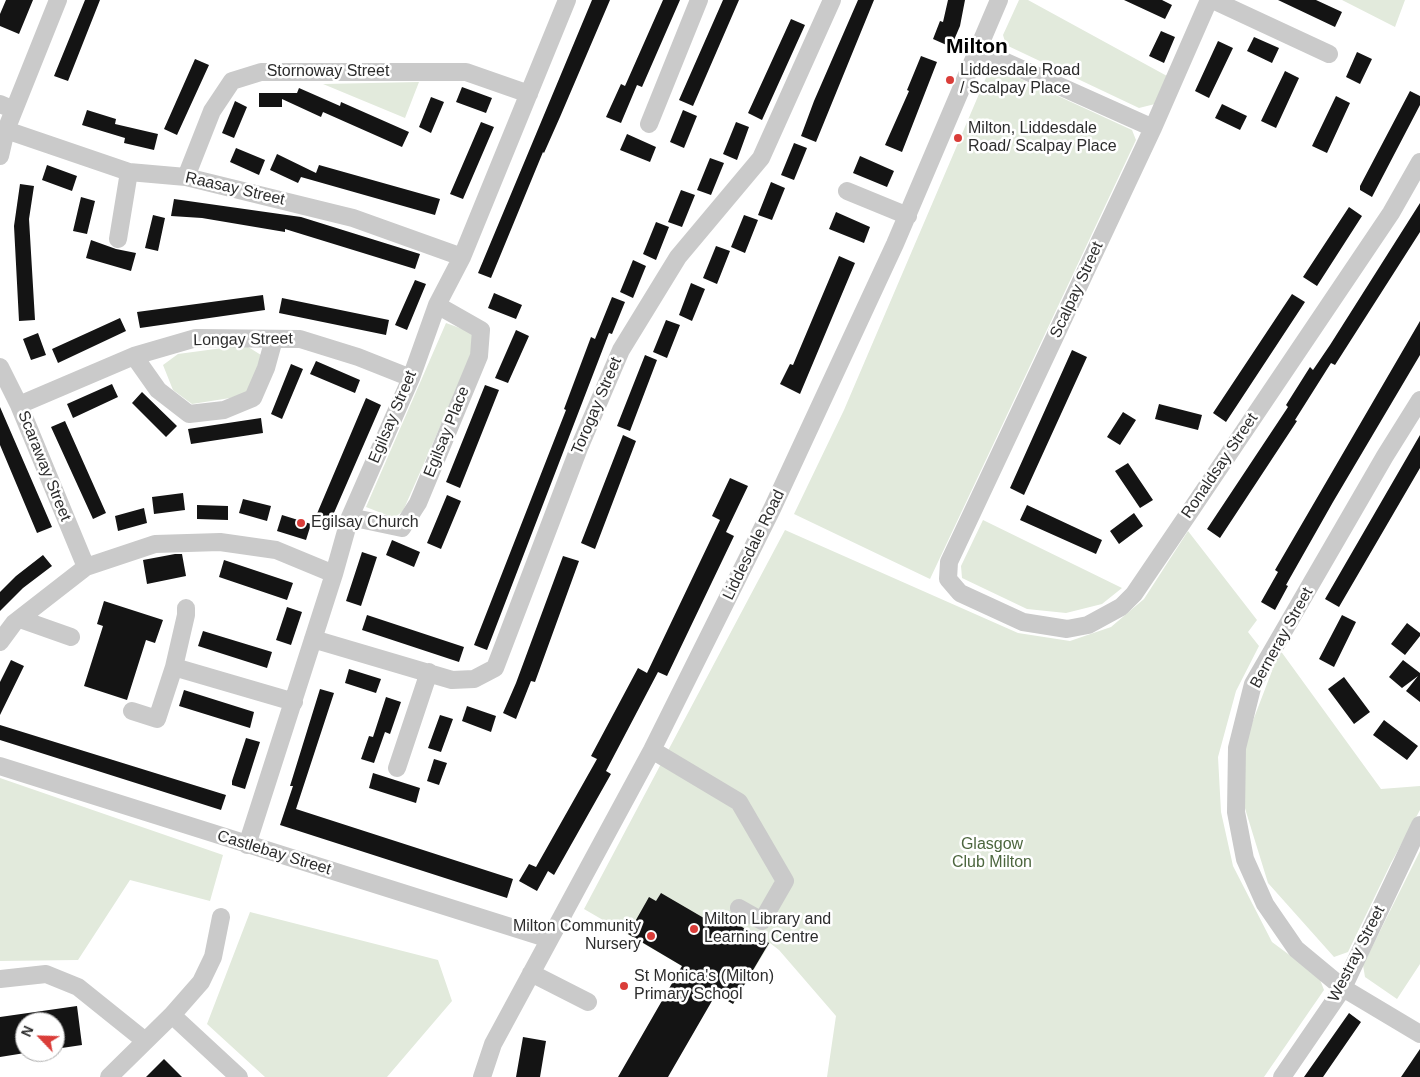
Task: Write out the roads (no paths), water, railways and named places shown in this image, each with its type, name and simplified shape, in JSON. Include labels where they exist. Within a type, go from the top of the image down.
[{"type":"street","points":[[0,155],[6,130],[7,107],[58,0]]},
{"type":"street","name":"Egilsay Street","points":[[247,845],[294,702],[350,518],[411,378],[437,305],[462,257],[567,0]]},
{"type":"street","points":[[649,124],[698,0]]},
{"type":"street","name":"Torogay Street","points":[[313,640],[452,680],[474,679],[495,668],[579,448],[621,350],[678,257],[760,158],[832,0]]},
{"type":"street","name":"Liddesdale Road","points":[[482,1077],[493,1044],[652,750],[772,509],[908,216],[1000,0]]},
{"type":"street","name":"Scalpay Street","points":[[948,579],[949,562],[1153,128],[1211,0],[1329,54]]},
{"type":"street","points":[[979,50],[1153,128]]},
{"type":"street","name":"Stornoway Street","points":[[186,177],[212,111],[232,81],[261,72],[466,72],[529,94]]},
{"type":"street","name":"Raasay Street","points":[[6,130],[129,172],[186,177],[353,218],[462,257]]},
{"type":"street","name":"Ronaldsay Street","points":[[948,579],[960,593],[1023,622],[1067,629],[1088,625],[1121,607],[1134,594],[1391,213],[1420,162]]},
{"type":"street","points":[[118,239],[129,172]]},
{"type":"street","points":[[847,192],[908,216]]},
{"type":"street","name":"Egilsay Place","points":[[350,518],[402,528],[418,503],[479,356],[481,330],[437,305]]},
{"type":"street","name":"Longay Street","points":[[20,405],[134,356],[196,338],[300,339],[358,357],[411,378]]},
{"type":"street","points":[[134,356],[158,390],[189,414],[224,410],[253,398],[266,368],[274,339]]},
{"type":"street","name":"Scaraway Street","points":[[0,367],[20,405],[86,567]]},
{"type":"street","name":"Berneray Street","points":[[1420,400],[1385,456],[1253,684],[1237,748],[1236,812],[1245,859],[1265,904],[1296,949],[1343,988],[1420,1034]]},
{"type":"street","points":[[0,642],[20,619],[86,567],[155,544],[220,542],[276,550],[334,574]]},
{"type":"street","points":[[132,711],[157,719],[180,669],[186,608]]},
{"type":"street","points":[[20,619],[71,636]]},
{"type":"street","points":[[180,669],[294,702]]},
{"type":"street","points":[[397,768],[429,672]]},
{"type":"street","points":[[652,750],[739,802],[785,881],[762,921],[739,908]]},
{"type":"street","name":"Castlebay Street","points":[[0,766],[549,939]]},
{"type":"street","name":"Westray Street","points":[[1282,1077],[1343,988],[1420,825]]},
{"type":"street","points":[[110,1077],[144,1040],[172,1015],[201,982],[213,957],[221,917]]},
{"type":"street","points":[[531,973],[588,1002]]},
{"type":"street","points":[[0,979],[46,974],[70,984],[106,1007],[144,1040]]},
{"type":"street","points":[[172,1015],[239,1077]]},
{"type":"place","name":"Liddesdale Road / Scalpay Place","points":[[950,80]]},
{"type":"place","name":"Milton, Liddesdale Road/ Scalpay Place","points":[[958,138]]},
{"type":"place","name":"Egilsay Church","points":[[301,523]]},
{"type":"place","name":"Milton Library and Learning Centre","points":[[694,929]]},
{"type":"place","name":"Milton Community Nursery","points":[[651,936]]},
{"type":"place","name":"St Monica's (Milton) Primary School","points":[[624,986]]},
{"type":"district","name":"Milton","points":[[977,47]]},
{"type":"park label","name":"Glasgow Club Milton","points":[[992,854]]}]
